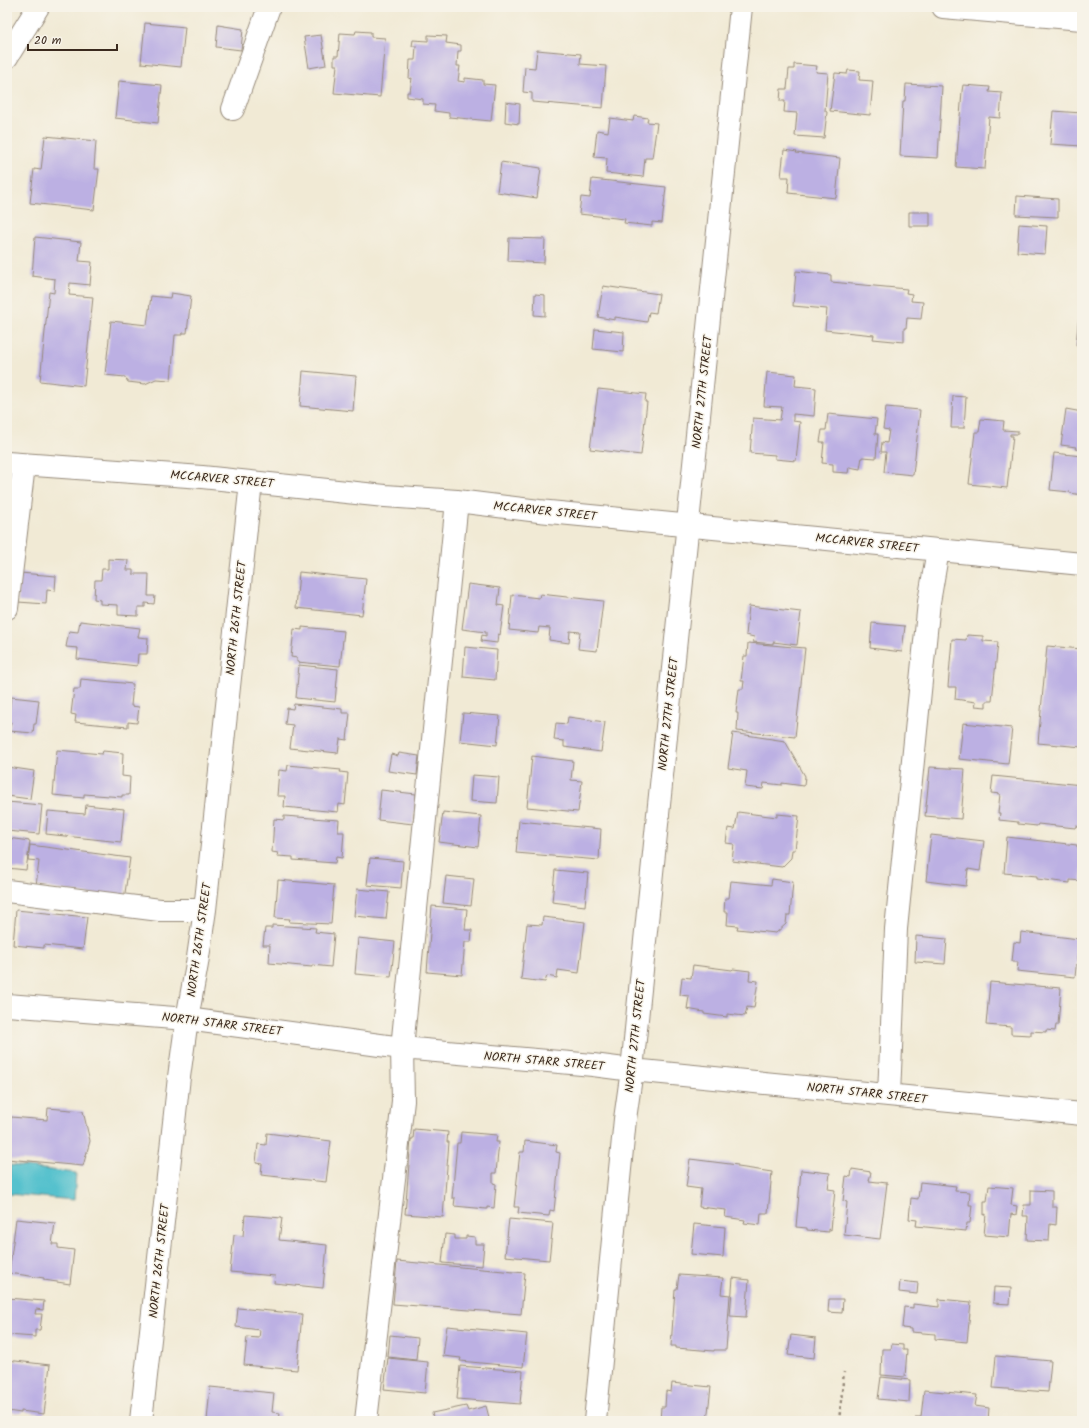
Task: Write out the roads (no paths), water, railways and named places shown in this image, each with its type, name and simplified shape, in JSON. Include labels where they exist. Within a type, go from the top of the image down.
[{"type":"street","points":[[7,57],[38,7]]},
{"type":"street","points":[[233,109],[269,7]]},
{"type":"street","name":"NORTH 27TH STREET","points":[[595,1421],[625,1118],[632,1070],[741,7]]},
{"type":"street","points":[[943,7],[1082,20]]},
{"type":"street","points":[[7,608],[16,464]]},
{"type":"street","name":"MCCARVER STREET","points":[[16,464],[202,477],[385,496],[457,501],[539,511],[1082,564]]},
{"type":"street","name":"NORTH 26TH STREET","points":[[141,1421],[187,1019],[205,910],[251,482]]},
{"type":"street","points":[[366,1421],[403,1101],[402,1048],[457,501]]},
{"type":"street","points":[[889,1095],[896,929],[929,602],[938,550]]},
{"type":"street","points":[[7,891],[160,910],[205,910]]},
{"type":"street","name":"NORTH STARR STREET","points":[[7,1005],[187,1019],[402,1048],[593,1065],[1082,1114]]},
{"type":"water","points":[[10,1165],[76,1173],[74,1200],[9,1194]]}]
